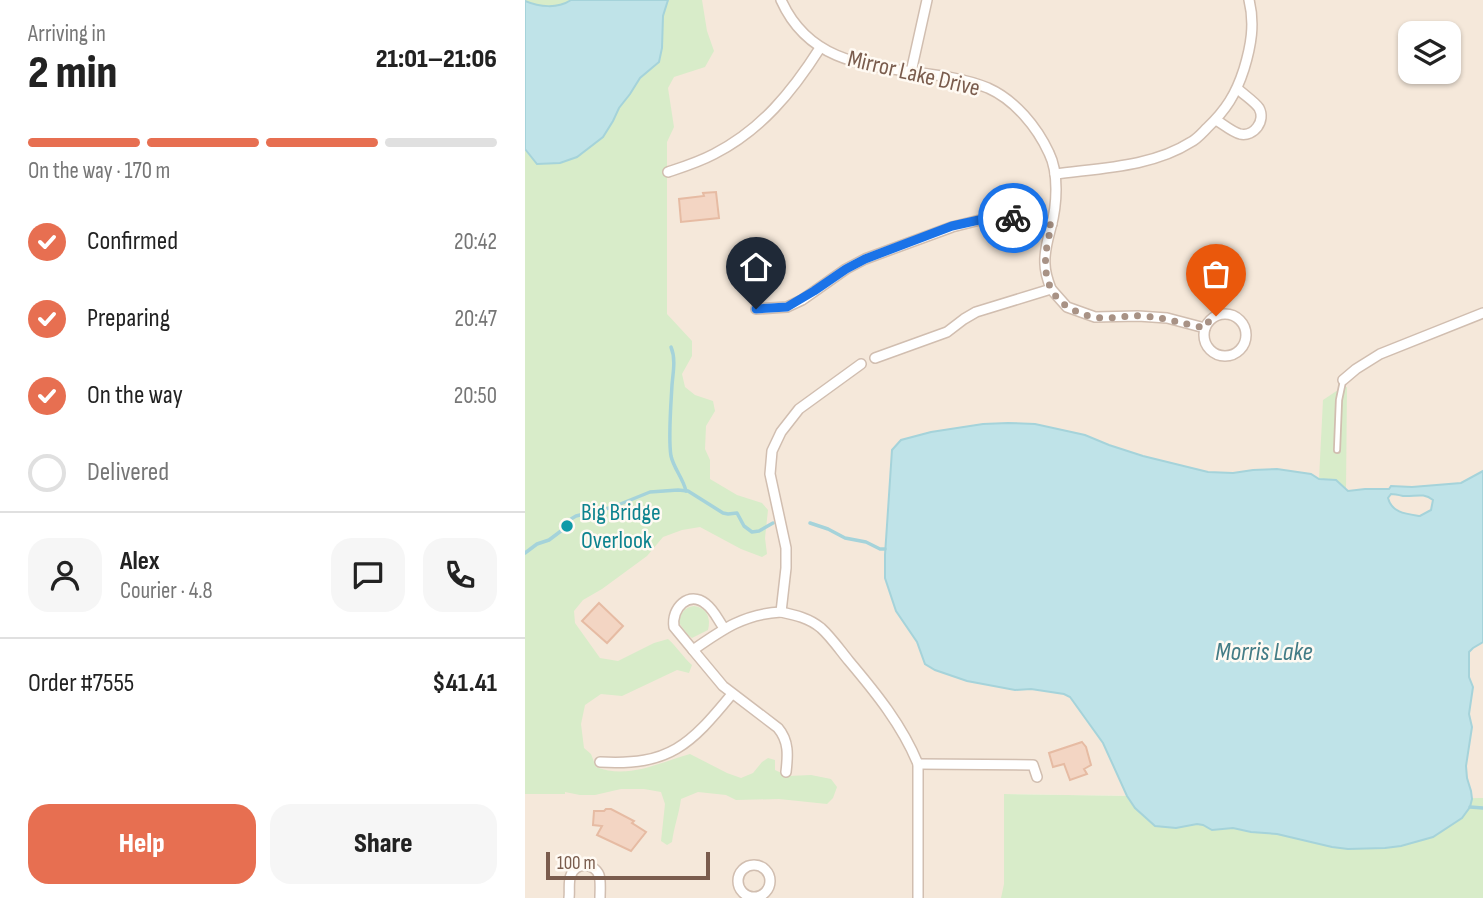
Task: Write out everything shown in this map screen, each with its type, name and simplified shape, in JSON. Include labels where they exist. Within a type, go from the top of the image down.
[{"type":"street","name":"Mirror Lake Drive","points":[[781,0],[796,24],[820,48],[851,61],[968,82],[989,89],[1022,113],[1050,153],[1055,174],[1052,225],[1044,261],[1051,289]]},
{"type":"street","points":[[911,72],[927,0]]},
{"type":"street","points":[[1055,174],[1138,162],[1166,155],[1192,142],[1216,120],[1238,89],[1251,46],[1252,13],[1249,0]]},
{"type":"street","points":[[668,172],[714,154],[761,122],[789,92],[820,48]]},
{"type":"street","points":[[1216,120],[1240,134],[1247,134],[1258,127],[1261,121],[1259,108],[1238,89]]},
{"type":"street","points":[[756,309],[787,307],[865,259],[952,226],[1001,218],[1052,225]]},
{"type":"street","points":[[875,358],[947,332],[976,312],[1051,289],[1067,307],[1095,317],[1167,318],[1205,328]]},
{"type":"street","points":[[1343,380],[1380,354],[1483,313]]},
{"type":"street","points":[[1232,315],[1244,326],[1245,342],[1241,350],[1234,355],[1218,355],[1206,345],[1203,337],[1205,328],[1216,316],[1232,315]]},
{"type":"street","points":[[781,612],[786,548],[770,474],[772,452],[782,432],[799,409],[861,364]]},
{"type":"street","points":[[724,628],[705,603],[693,600],[684,602],[674,614],[674,627],[723,686],[782,733],[787,748],[786,772]]},
{"type":"street","points":[[693,650],[724,628],[757,615],[781,612],[805,618],[820,627],[903,731],[918,764],[918,898]]},
{"type":"street","points":[[600,762],[644,761],[672,752],[699,732],[732,694]]},
{"type":"street","points":[[918,764],[1033,765],[1037,777]]},
{"type":"street","points":[[569,898],[570,876],[581,865],[593,867],[600,877],[600,898]]},
{"type":"lane","points":[[1337,450],[1339,400],[1343,380]]},
{"type":"shaded area","points":[[666,0],[1483,0],[1483,798],[1334,799],[1005,794],[1004,898],[525,898],[525,794],[565,793],[566,517]]},
{"type":"green space","points":[[525,0],[666,0],[667,3],[668,0],[702,0],[707,31],[714,51],[705,67],[674,77],[668,88],[674,127],[667,142],[667,314],[692,341],[692,356],[682,374],[685,387],[695,395],[713,401],[715,411],[706,426],[705,449],[710,460],[710,479],[737,495],[762,503],[768,510],[765,538],[767,554],[762,557],[700,527],[682,530],[663,537],[647,556],[583,600],[574,611],[575,623],[600,658],[618,661],[668,639],[692,665],[689,673],[677,670],[622,696],[601,694],[585,705],[581,724],[584,748],[591,754],[596,767],[620,772],[644,768],[690,754],[741,778],[753,773],[768,758],[775,760],[775,770],[788,776],[811,775],[831,779],[837,787],[833,798],[827,804],[779,799],[736,800],[726,795],[698,792],[681,799],[672,842],[667,845],[661,841],[665,804],[661,792],[621,789],[595,795],[565,792],[525,794]]},
{"type":"green space","points":[[1347,387],[1346,490],[1336,480],[1319,479],[1323,400]]},
{"type":"green space","points":[[694,606],[705,611],[709,626],[708,630],[692,638],[679,623],[683,611]]},
{"type":"green space","points":[[1004,794],[1334,799],[1483,798],[1483,898],[1001,898],[1004,884]]},
{"type":"water","points":[[571,0],[668,0],[663,16],[662,48],[659,62],[640,78],[603,137],[577,157],[560,163],[537,164],[525,149],[525,1],[548,6]]},
{"type":"water","name":"Morris Lake","points":[[983,424],[1035,424],[1085,435],[1143,456],[1208,472],[1277,469],[1311,474],[1319,479],[1336,480],[1348,491],[1461,483],[1483,471],[1483,642],[1469,652],[1469,677],[1473,687],[1469,714],[1472,727],[1466,766],[1472,799],[1462,818],[1433,837],[1401,846],[1348,849],[1233,828],[1212,830],[1197,824],[1176,828],[1155,826],[1135,808],[1127,796],[1103,743],[1070,697],[967,681],[925,664],[917,642],[896,611],[885,578],[892,450],[901,440],[931,432]],"holes":[[[1391,494],[1422,495],[1433,500],[1431,510],[1420,516],[1400,512],[1390,503],[1388,498]]]},
{"type":"building","points":[[716,192],[719,218],[681,222],[679,199]]},
{"type":"building","points":[[599,603],[623,626],[607,643],[582,621]]},
{"type":"building","points":[[1082,742],[1091,765],[1084,769],[1087,774],[1070,780],[1064,764],[1053,767],[1049,753]]},
{"type":"building","points":[[606,809],[634,821],[632,823],[646,832],[631,851],[597,835],[602,826],[593,825],[594,811]]},
{"type":"waterway","points":[[671,347],[674,366],[670,449],[672,461],[686,491]]},
{"type":"waterway","points":[[525,553],[537,544],[549,540],[576,516],[613,507],[650,492],[688,491],[723,513],[737,513],[744,526],[752,532],[773,523]]},
{"type":"waterway","points":[[810,523],[845,538],[885,549]]},
{"type":"waterway","points":[[1470,807],[1483,808]]},
{"type":"way so far","points":[[1013,218],[1052,225],[1047,240],[1045,272],[1051,289],[1067,307],[1095,317],[1167,318],[1205,328],[1216,316]]},
{"type":"place","name":"Big Bridge Overlook","points":[[567,526]]},
{"type":"route","points":[[756,309],[787,307],[865,259],[952,226],[979,220],[1013,218]]}]
